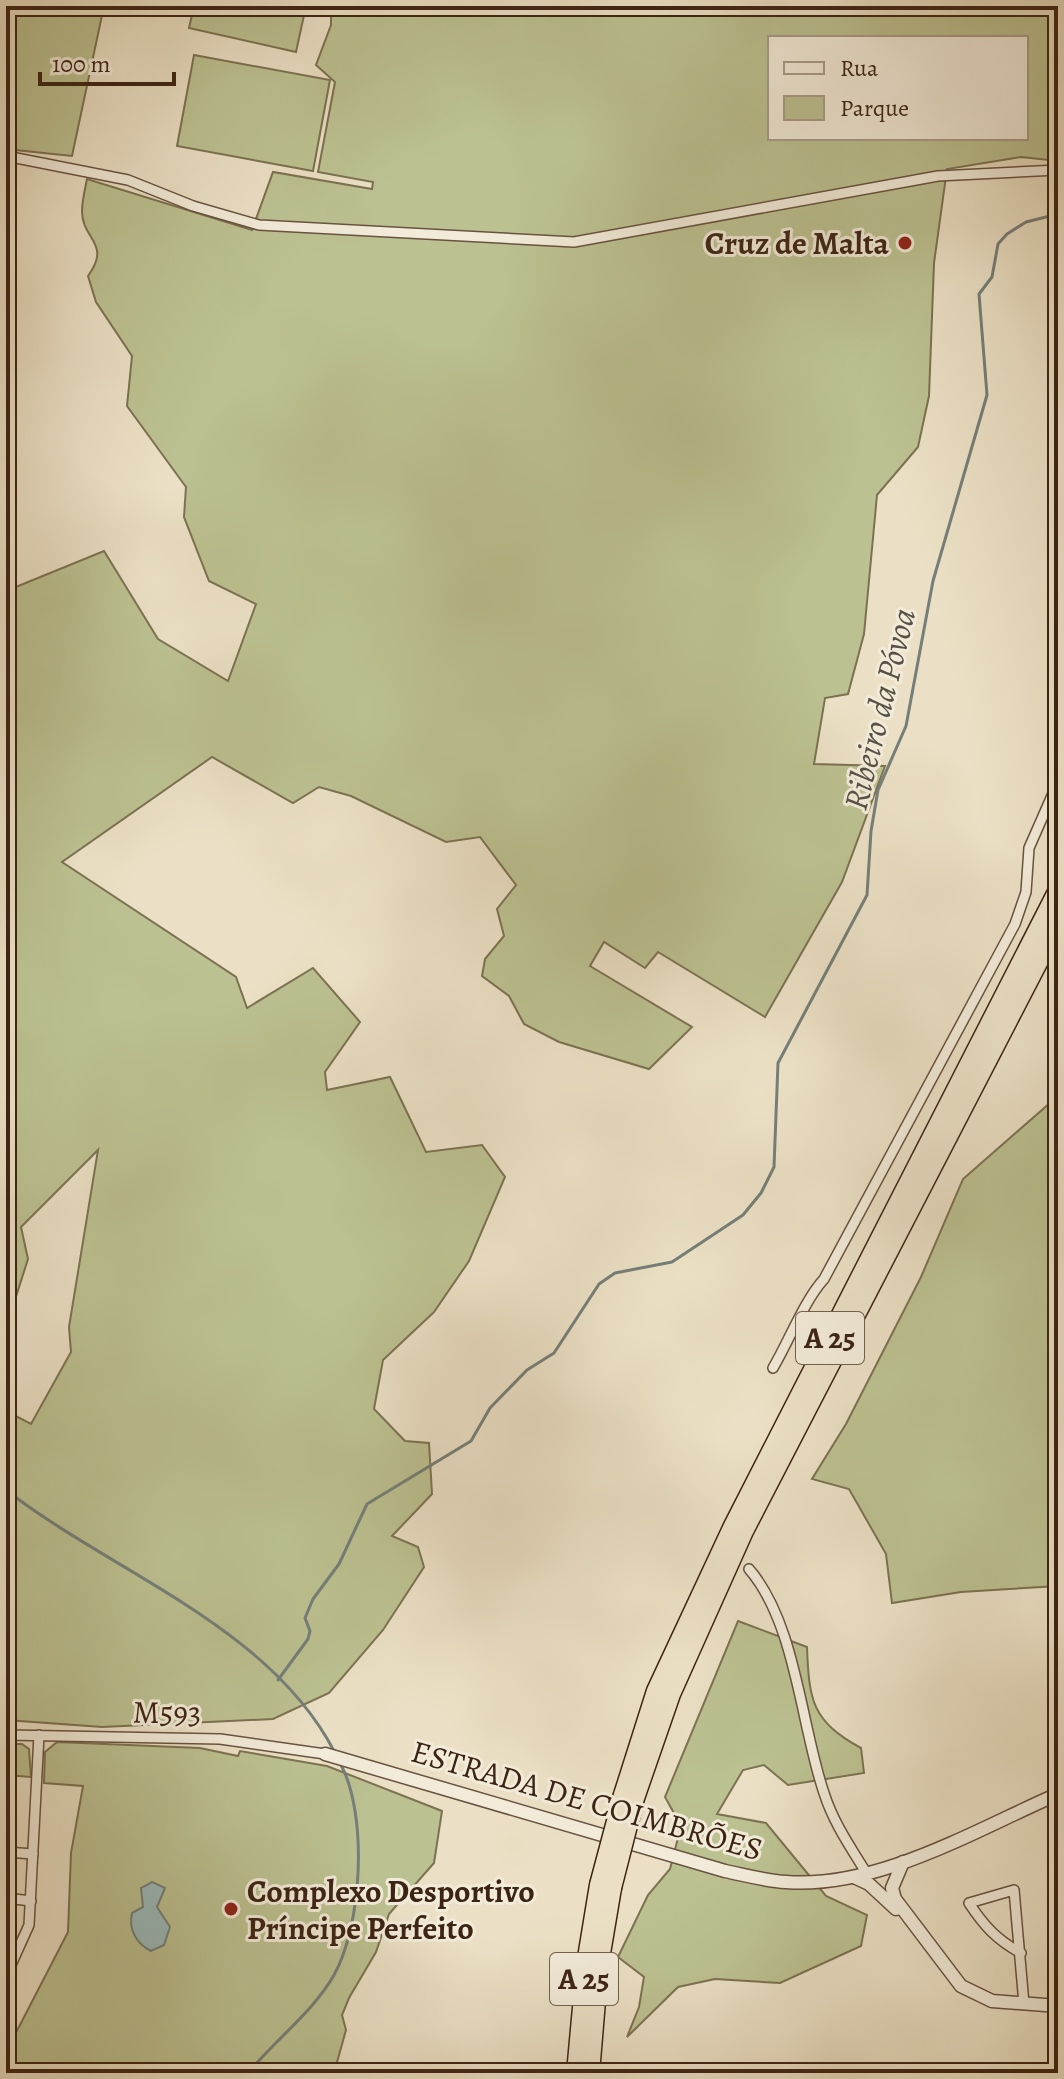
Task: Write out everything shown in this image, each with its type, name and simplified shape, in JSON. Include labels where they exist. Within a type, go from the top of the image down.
[{"type":"highway","name":"A 25","points":[[576,2073],[586,1964],[656,1691],[733,1526],[1058,890]]},
{"type":"highway","name":"A 25","points":[[629,1796],[744,1531],[1058,924]]},
{"type":"highway","name":"A 25","points":[[590,2073],[606,1886]]},
{"type":"street","points":[[6,156],[128,180],[193,206],[259,225],[574,242],[938,176],[1058,170]]},
{"type":"street","points":[[773,1368],[801,1320],[808,1296],[824,1279],[1015,924],[1026,892],[1029,848],[1058,782]]},
{"type":"street","points":[[749,1569],[772,1600],[823,1791],[866,1874],[921,1934]]},
{"type":"street","name":"M593","points":[[6,1735],[220,1739],[325,1754]]},
{"type":"street","points":[[6,1976],[29,1925],[39,1735]]},
{"type":"street","name":"ESTRADA DE COIMBRÕES","points":[[325,1754],[725,1871],[786,1883],[866,1874],[903,1862],[1058,1794]]},
{"type":"street","points":[[6,1852],[33,1854]]},
{"type":"street","points":[[895,1899],[892,1888],[903,1862]]},
{"type":"street","points":[[866,1874],[895,1899],[961,1986],[977,1997],[1058,2006]]},
{"type":"street","points":[[1021,1953],[1002,1943],[986,1928],[969,1903],[1014,1890],[1021,1953],[1024,2004]]},
{"type":"street","points":[[6,1898],[31,1901]]},
{"type":"green space","points":[[6,6],[104,6],[72,156],[6,149]]},
{"type":"green space","points":[[194,6],[306,6],[296,52],[189,28]]},
{"type":"green space","points":[[331,6],[1052,6],[1058,161],[1021,157],[947,169],[934,263],[929,396],[918,447],[877,495],[864,634],[848,694],[825,698],[814,764],[885,766],[842,882],[765,1017],[658,952],[645,968],[604,942],[590,966],[692,1027],[649,1069],[559,1042],[524,1024],[509,996],[482,976],[485,959],[504,936],[497,909],[516,885],[480,837],[446,842],[351,796],[319,787],[293,803],[212,757],[62,862],[236,977],[247,1008],[313,968],[360,1022],[325,1072],[327,1090],[390,1077],[426,1152],[482,1145],[505,1177],[469,1261],[434,1312],[383,1360],[374,1409],[405,1441],[429,1443],[432,1494],[392,1536],[418,1547],[424,1567],[383,1630],[329,1693],[273,1719],[102,1727],[6,1720],[6,1411],[31,1424],[71,1352],[69,1327],[98,1150],[21,1227],[28,1259],[6,1328],[6,591],[104,551],[158,639],[228,681],[256,604],[209,581],[184,517],[186,487],[127,406],[132,356],[96,302],[88,276],[95,265],[97,249],[83,221],[83,199],[87,179],[252,230],[273,172],[372,189],[373,182],[318,172],[335,82],[316,65],[331,25]]},
{"type":"green space","points":[[194,55],[330,80],[313,171],[177,146]]},
{"type":"green space","points":[[1058,1096],[1058,1586],[961,1592],[892,1603],[886,1554],[849,1489],[812,1479],[846,1424],[921,1277],[963,1179]]},
{"type":"green space","points":[[738,1621],[807,1647],[809,1682],[816,1708],[832,1728],[861,1748],[864,1773],[788,1785],[764,1765],[743,1770],[717,1814],[766,1823],[826,1896],[867,1915],[861,1946],[780,1983],[715,1979],[678,1987],[627,2037],[639,2007],[644,1977],[618,1957],[648,1895],[670,1869],[681,1826],[665,1797]]},
{"type":"green space","name":"Complexo Desportivo Príncipe Perfeito","points":[[57,1742],[200,1748],[238,1756],[240,1751],[327,1766],[442,1811],[434,1863],[389,1914],[376,1952],[349,1998],[342,2015],[346,2030],[334,2073],[19,2073],[6,2068],[6,2052],[68,1932],[71,1853],[83,1786],[44,1783],[45,1752]]},
{"type":"green space","points":[[6,1744],[22,1744],[29,1749],[31,1777],[6,1775]]},
{"type":"water","points":[[152,1882],[165,1888],[157,1907],[170,1927],[164,1945],[151,1951],[135,1936],[131,1919],[132,1913],[143,1907],[141,1888]]},
{"type":"waterway","name":"Ribeiro da Póvoa","points":[[1058,24],[1058,91]]},
{"type":"waterway","name":"Ribeiro da Póvoa","points":[[278,1680],[308,1639],[310,1631],[305,1618],[313,1599],[339,1564],[367,1504],[471,1441],[490,1408],[527,1370],[554,1353],[599,1284],[615,1273],[672,1262],[743,1215],[761,1193],[774,1167],[778,1063],[867,895],[871,831],[878,790],[906,726],[933,581],[987,395],[979,294],[992,277],[998,244],[1007,234],[1026,222],[1058,214]]},
{"type":"waterway","points":[[6,1490],[230,1635],[270,1669],[306,1707],[334,1751]]},
{"type":"waterway","points":[[248,2073],[316,2001],[334,1975],[351,1928],[356,1900],[358,1841],[350,1787],[341,1765]]},
{"type":"place","name":"Cruz de Malta","points":[[905,243]]},
{"type":"place","name":"Complexo Desportivo Príncipe Perfeito","points":[[231,1909]]}]
